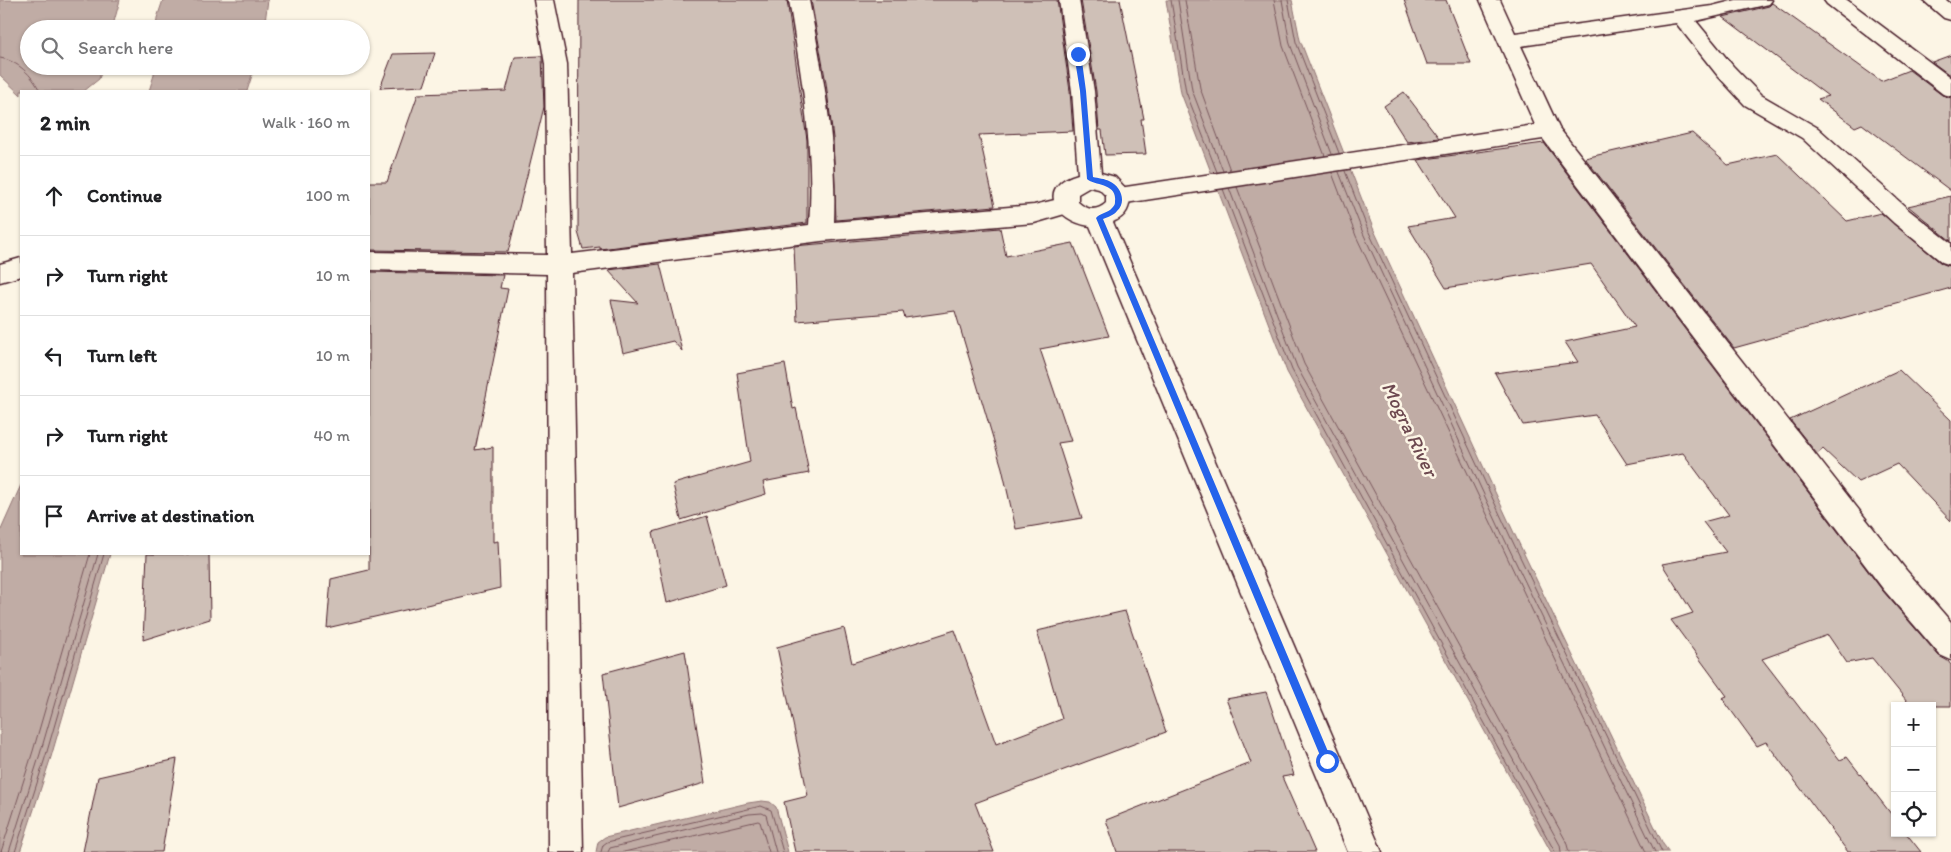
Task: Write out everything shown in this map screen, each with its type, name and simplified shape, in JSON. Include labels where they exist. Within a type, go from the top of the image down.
[{"type":"street","points":[[544,0],[556,64],[566,852]]},
{"type":"street","points":[[799,0],[821,151],[823,182],[821,232]]},
{"type":"street","points":[[1069,0],[1083,91],[1090,179]]},
{"type":"street","points":[[1490,0],[1549,131],[1895,580],[1951,644]]},
{"type":"street","points":[[1508,41],[1682,17],[1762,0]]},
{"type":"street","points":[[1834,0],[1951,89]]},
{"type":"street","points":[[1933,0],[1951,14]]},
{"type":"street","points":[[1682,17],[1754,100],[1803,128],[1827,147],[1842,164],[1902,217],[1951,256]]},
{"type":"street","points":[[1119,196],[1549,131]]},
{"type":"street","points":[[1090,179],[1107,183],[1114,187],[1119,196],[1118,206],[1114,211],[1099,218],[1081,216],[1067,205],[1065,194],[1068,188],[1081,180],[1090,179]]},
{"type":"street","points":[[370,261],[560,265],[821,232],[1034,214],[1067,205]]},
{"type":"street","points":[[1099,218],[1365,852]]},
{"type":"street","points":[[0,273],[20,267]]},
{"type":"water","points":[[0,0],[120,0],[114,20],[20,20],[20,75],[100,75],[99,79],[85,90],[20,90],[20,94],[0,75]]},
{"type":"water","points":[[163,0],[268,0],[265,20],[157,20]]},
{"type":"water","name":"Mogra River","points":[[1166,0],[1292,0],[1300,40],[1373,228],[1514,533],[1663,844],[1669,852],[1551,852],[1287,372],[1181,93]]},
{"type":"water","points":[[154,75],[252,75],[247,90],[149,90]]},
{"type":"water","points":[[20,487],[20,555],[110,555],[51,757],[20,852],[0,852],[0,532]]},
{"type":"water","points":[[762,801],[770,802],[776,807],[788,852],[596,852],[598,842],[605,837]]},
{"type":"building","points":[[579,0],[787,0],[807,140],[807,223],[600,249],[600,247],[583,249],[578,232]]},
{"type":"building","points":[[811,0],[1057,0],[1070,91],[1073,131],[979,135],[995,206],[836,220],[833,138],[826,83]]},
{"type":"building","points":[[1081,0],[1120,0],[1144,119],[1141,119],[1146,154],[1105,155],[1102,130],[1099,130],[1096,91]]},
{"type":"building","points":[[1404,0],[1446,0],[1471,64],[1427,64]]},
{"type":"building","points":[[1772,3],[1881,81],[1909,70],[1942,95],[1951,98],[1951,191],[1862,124],[1855,127],[1818,99],[1828,96],[1723,17],[1769,6]]},
{"type":"building","points":[[435,53],[424,86],[380,88],[393,54]]},
{"type":"building","points":[[1951,55],[1951,76],[1932,62]]},
{"type":"building","points":[[542,56],[544,107],[508,252],[370,250],[370,182],[387,182],[418,94],[506,91],[515,57]]},
{"type":"building","points":[[1404,92],[1439,138],[1407,142],[1384,106]]},
{"type":"building","points":[[1692,133],[1728,165],[1777,154],[1847,221],[1881,213],[1941,263],[1951,267],[1951,288],[1734,348],[1585,158]]},
{"type":"building","points":[[1544,143],[1883,591],[1939,656],[1951,665],[1951,706],[1936,706],[1936,702],[1908,702],[1872,658],[1847,663],[1828,635],[1762,659],[1840,760],[1847,757],[1891,814],[1891,837],[1909,837],[1921,852],[1848,852],[1766,742],[1757,746],[1722,698],[1727,696],[1671,620],[1693,613],[1662,564],[1726,552],[1703,522],[1729,515],[1683,453],[1627,464],[1595,415],[1523,425],[1495,373],[1578,362],[1565,342],[1635,327],[1591,264],[1446,288],[1408,226],[1455,218],[1418,160]]},
{"type":"building","points":[[1951,196],[1951,241],[1908,206]]},
{"type":"building","points":[[1000,228],[1006,256],[1073,243],[1109,336],[1040,349],[1071,441],[1058,443],[1082,518],[1016,529],[1002,468],[955,311],[905,318],[903,312],[797,321],[794,246]]},
{"type":"building","points":[[660,264],[682,351],[673,341],[623,353],[611,300],[638,303],[608,270]]},
{"type":"building","points":[[370,272],[503,275],[500,288],[508,289],[475,450],[493,447],[493,542],[498,541],[500,588],[327,628],[331,579],[369,570]]},
{"type":"building","points":[[785,364],[793,409],[796,408],[809,473],[763,482],[766,494],[681,520],[673,484],[750,462],[737,373]]},
{"type":"building","points":[[1899,370],[1951,420],[1951,521],[1897,464],[1858,482],[1823,449],[1817,454],[1790,420]]},
{"type":"building","points":[[707,516],[726,585],[667,603],[653,532]]},
{"type":"building","points":[[147,555],[209,555],[210,619],[143,640]]},
{"type":"building","points":[[1125,611],[1166,732],[975,803],[994,852],[795,852],[784,802],[808,796],[777,647],[844,628],[852,663],[955,630],[996,744],[1062,719],[1037,631]]},
{"type":"building","points":[[685,651],[705,783],[618,808],[603,673]]},
{"type":"building","points":[[1266,692],[1294,775],[1282,777],[1315,852],[1117,852],[1106,820],[1251,763],[1226,699]]},
{"type":"building","points":[[177,759],[162,852],[83,852],[98,777]]},
{"type":"route","points":[[1078,54],[1090,179],[1099,180],[1114,187],[1119,196],[1118,206],[1114,211],[1108,216],[1099,218],[1327,761]]}]
